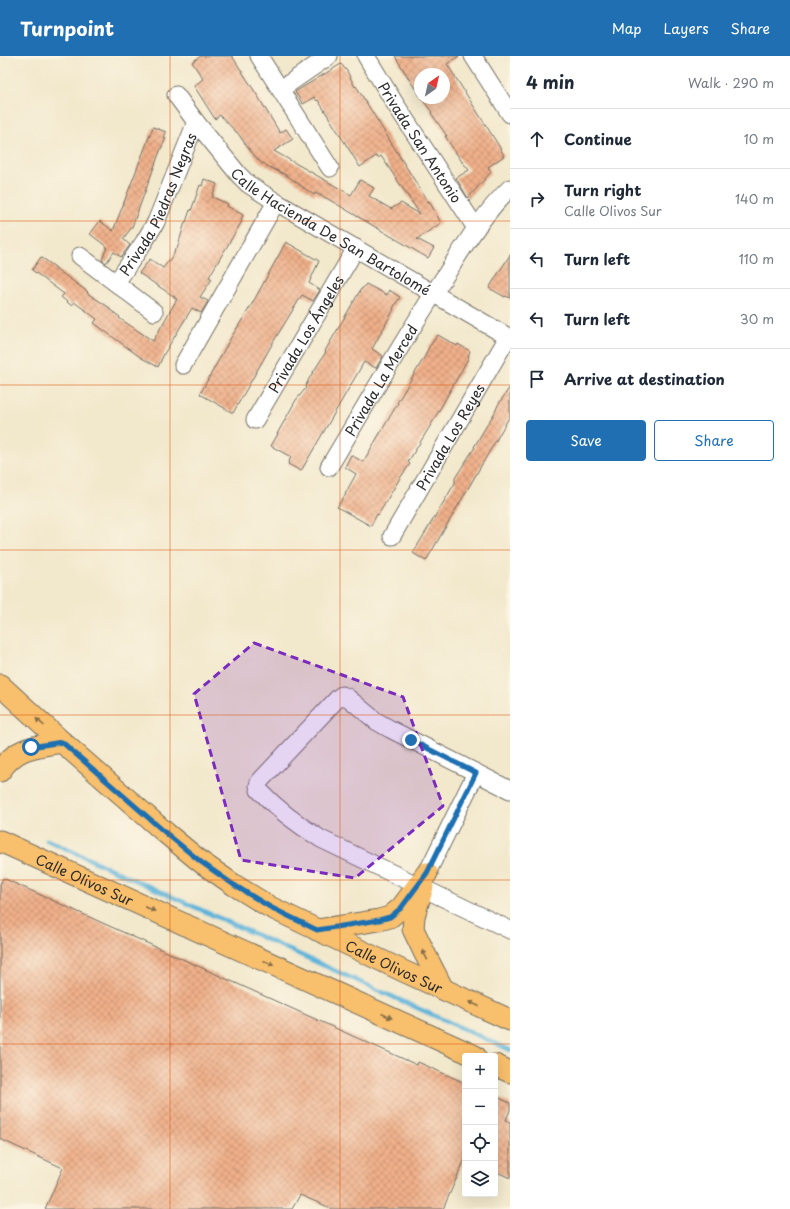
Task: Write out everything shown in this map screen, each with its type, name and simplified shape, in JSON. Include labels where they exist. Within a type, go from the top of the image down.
[{"type":"main road","name":"Calle Olivos Sur","points":[[0,685],[62,742],[167,834],[201,862],[234,885],[270,907],[317,930],[510,1020]]},
{"type":"main road","points":[[0,772],[5,764],[18,752],[31,747],[62,742]]},
{"type":"main road","name":"Calle Olivos Sur","points":[[3,838],[469,1053]]},
{"type":"main road","points":[[317,930],[390,917],[401,908],[423,882]]},
{"type":"main road","points":[[423,882],[414,916],[414,929],[443,989]]},
{"type":"main road","points":[[390,917],[399,920],[414,929]]},
{"type":"main road","points":[[498,1066],[510,1072]]},
{"type":"street","points":[[259,56],[330,168]]},
{"type":"street","points":[[280,89],[329,56]]},
{"type":"street","name":"Privada San Antonio","points":[[366,56],[476,228]]},
{"type":"street","points":[[473,56],[510,114]]},
{"type":"street","name":"Calle Hacienda De San Bartolomé","points":[[176,95],[239,176],[248,184],[276,202],[509,338]]},
{"type":"street","name":"Privada Piedras Negras","points":[[116,283],[156,222],[196,122]]},
{"type":"street","name":"Privada La Merced","points":[[329,467],[434,293],[476,228],[498,200],[510,188]]},
{"type":"street","points":[[184,364],[276,202]]},
{"type":"street","name":"Privada Los Ángeles","points":[[255,420],[356,248]]},
{"type":"street","name":"Privada Piedras Negras","points":[[80,256],[154,312]]},
{"type":"street","name":"Privada Los Reyes","points":[[392,536],[509,338]]},
{"type":"street","points":[[510,790],[390,729],[376,720],[347,696],[342,695],[259,782],[258,786],[259,790],[299,826],[321,839],[423,882],[510,930]]},
{"type":"street","points":[[423,882],[476,773]]},
{"type":"highlighted area","points":[[254,643],[403,697],[443,806],[355,878],[241,860],[194,694]]},
{"type":"building","points":[[201,56],[232,56],[280,133],[286,129],[293,139],[274,151],[351,195],[360,180],[374,188],[369,196],[391,209],[401,203],[420,214],[381,156],[378,158],[376,156],[360,167],[318,100],[317,101],[314,97],[303,104],[295,92],[341,64],[347,71],[355,87],[356,86],[428,202],[429,201],[441,223],[417,239],[434,248],[428,258],[328,199],[315,193],[314,195],[286,175],[259,161],[237,132],[220,115],[215,119],[194,86],[203,79],[192,62]]},
{"type":"building","points":[[395,56],[459,56],[447,64],[450,68],[414,68],[414,87]]},
{"type":"building","points":[[450,69],[504,156],[488,167],[491,172],[468,198],[456,178],[469,170],[445,136],[447,136],[431,113],[432,112],[426,104],[450,104]]},
{"type":"building","points":[[153,127],[166,132],[164,138],[166,138],[132,227],[123,239],[130,245],[121,257],[114,252],[106,263],[102,260],[107,247],[90,234],[100,221],[113,231]]},
{"type":"building","points":[[204,179],[217,184],[212,197],[228,204],[227,206],[243,215],[242,221],[209,277],[212,279],[200,297],[208,301],[201,313],[192,308],[164,354],[158,367],[140,357],[94,323],[97,319],[74,302],[72,306],[61,297],[64,294],[32,270],[41,257],[88,292],[87,293],[110,308],[109,309],[120,317],[119,318],[153,341],[177,299],[139,273],[150,259],[163,268],[174,254],[175,249],[177,249],[185,222],[190,210],[191,211],[200,185],[202,186]]},
{"type":"building","points":[[286,242],[319,261],[309,283],[320,290],[313,301],[302,295],[233,413],[200,394]]},
{"type":"building","points":[[510,255],[510,298],[505,297],[489,288]]},
{"type":"building","points":[[366,284],[387,295],[389,290],[400,297],[372,349],[383,356],[376,368],[364,362],[301,471],[288,464],[291,457],[271,446],[296,400],[306,388],[305,387],[310,377],[326,352],[325,351],[361,289]]},
{"type":"building","points":[[438,335],[457,346],[458,344],[470,351],[469,357],[408,462],[410,464],[378,515],[377,514],[371,526],[337,507],[346,494],[356,474],[345,467],[351,455],[363,462],[429,347]]},
{"type":"building","points":[[510,387],[510,416],[426,561],[413,553],[455,483],[455,478]]},
{"type":"building","points":[[3,878],[417,1065],[418,1062],[462,1082],[462,1166],[443,1209],[333,1209],[300,1195],[292,1209],[45,1209],[63,1168],[0,1139],[0,884]]},
{"type":"building","points":[[498,1097],[510,1103],[510,1110],[506,1120],[510,1122],[510,1178],[498,1172]]},
{"type":"waterway","points":[[47,840],[510,1050]]},
{"type":"route","points":[[31,747],[62,742],[201,862],[234,885],[270,907],[317,930],[390,917],[408,900],[427,873],[432,863],[476,773],[411,740]]}]
